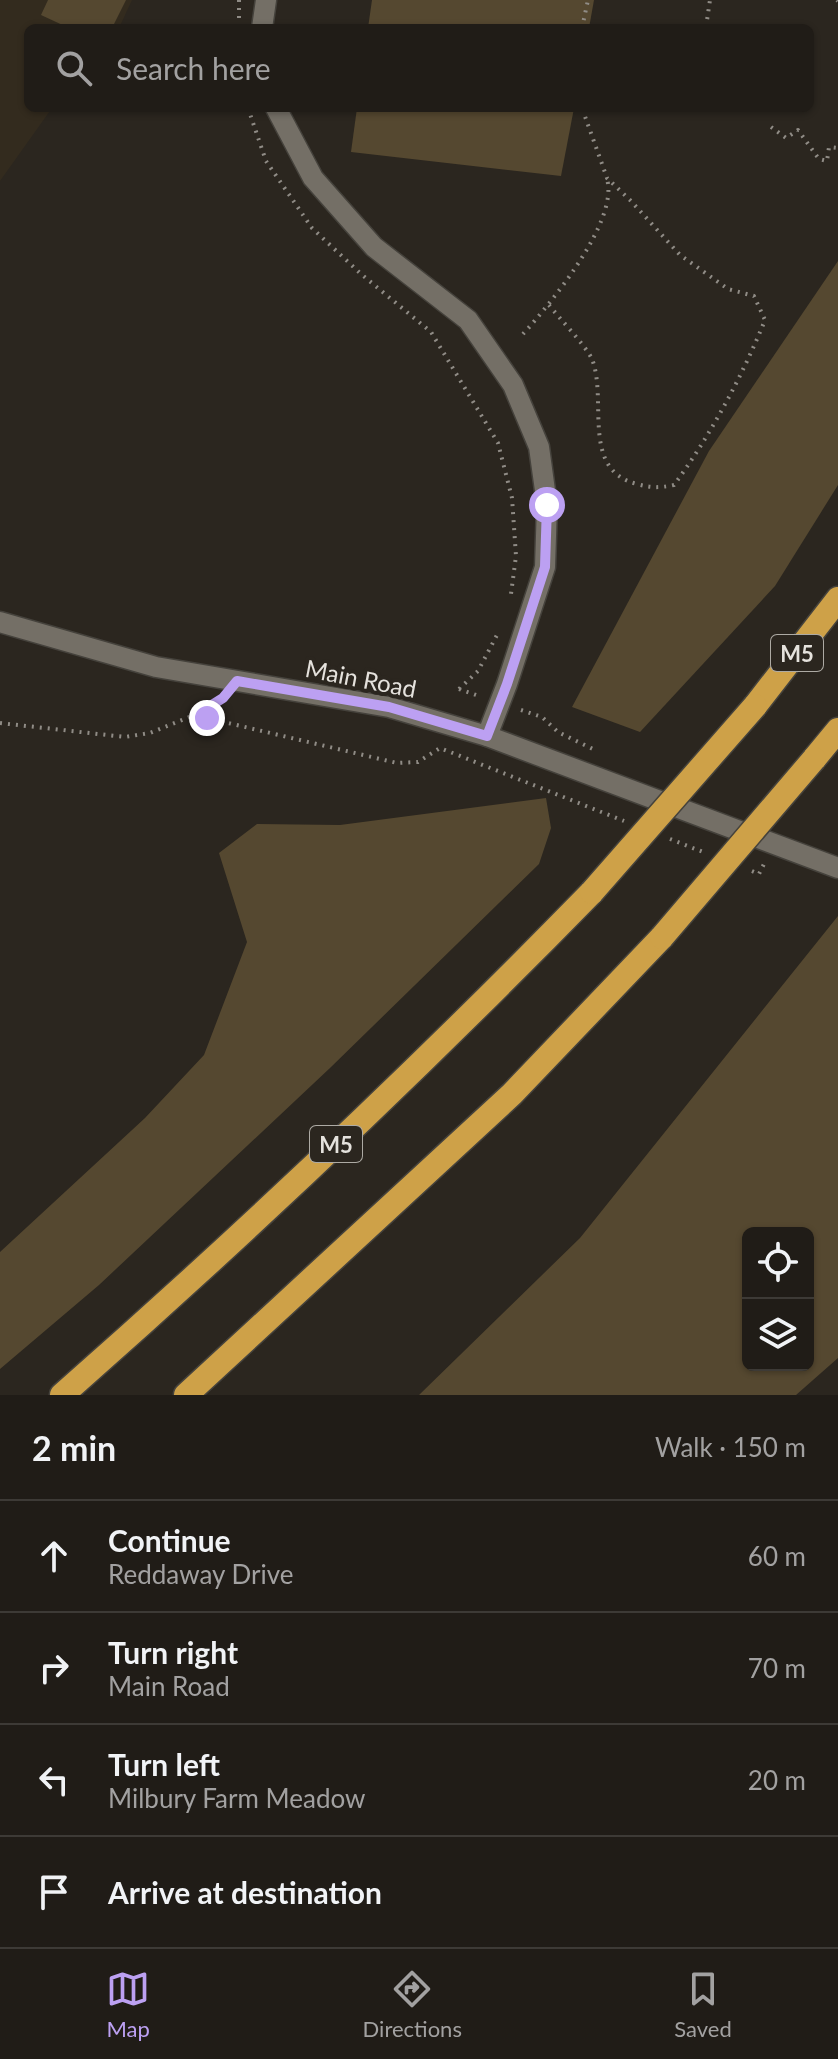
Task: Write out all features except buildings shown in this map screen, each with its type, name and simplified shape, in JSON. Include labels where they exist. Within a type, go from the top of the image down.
[{"type":"highway","name":"M5","points":[[62,1395],[381,1101],[592,892],[755,706],[838,599]]},
{"type":"highway","points":[[186,1395],[512,1094],[662,937],[838,730]]},
{"type":"street","points":[[263,24],[266,0]]},
{"type":"street","points":[[278,112],[313,178],[374,247],[468,320],[513,385],[539,447],[547,505],[545,567],[487,736]]},
{"type":"street","name":"Main Road","points":[[0,622],[156,667],[389,707],[487,736],[838,868]]},
{"type":"path","points":[[583,24],[588,0]]},
{"type":"path","points":[[706,24],[710,0]]},
{"type":"path","points":[[249,112],[266,161],[312,228],[431,332],[498,443],[512,498],[516,556],[510,599]]},
{"type":"path","points":[[523,334],[549,305],[580,261],[607,208],[610,188],[583,112]]},
{"type":"path","points":[[771,127],[786,138],[798,130],[819,159],[827,161],[829,147],[838,148]]},
{"type":"path","points":[[549,305],[591,359],[598,403],[600,447],[612,473],[629,482],[655,489],[674,485],[727,402],[751,356],[765,320],[754,296],[728,289],[680,255],[607,178]]},
{"type":"path","points":[[459,689],[478,671],[502,625]]},
{"type":"path","points":[[0,723],[125,737],[150,733],[199,713],[223,698],[237,681]]},
{"type":"path","points":[[199,713],[207,718],[397,763],[418,762],[440,748],[630,823]]},
{"type":"path","points":[[659,834],[716,857]]},
{"type":"path","points":[[745,868],[759,874],[774,845]]},
{"type":"shaded area","points":[[0,0],[132,0],[121,24],[24,24],[24,112],[49,112],[0,181]]},
{"type":"shaded area","points":[[48,0],[126,0],[114,24],[60,24],[41,15]]},
{"type":"shaded area","points":[[372,0],[594,0],[590,24],[369,24]]},
{"type":"shaded area","points":[[356,112],[573,112],[561,176],[351,152]]},
{"type":"shaded area","points":[[838,261],[838,485],[775,586],[640,732],[572,707],[709,451]]},
{"type":"shaded area","points":[[546,798],[551,828],[539,864],[330,1068],[99,1285],[0,1369],[0,1252],[145,1118],[204,1055],[247,942],[219,853],[257,824],[340,825]]},
{"type":"shaded area","points":[[838,916],[838,1358],[796,1395],[419,1395],[580,1238]]},
{"type":"route","points":[[207,718],[199,713],[223,698],[237,681],[389,707],[487,736],[545,567],[547,505]]}]
